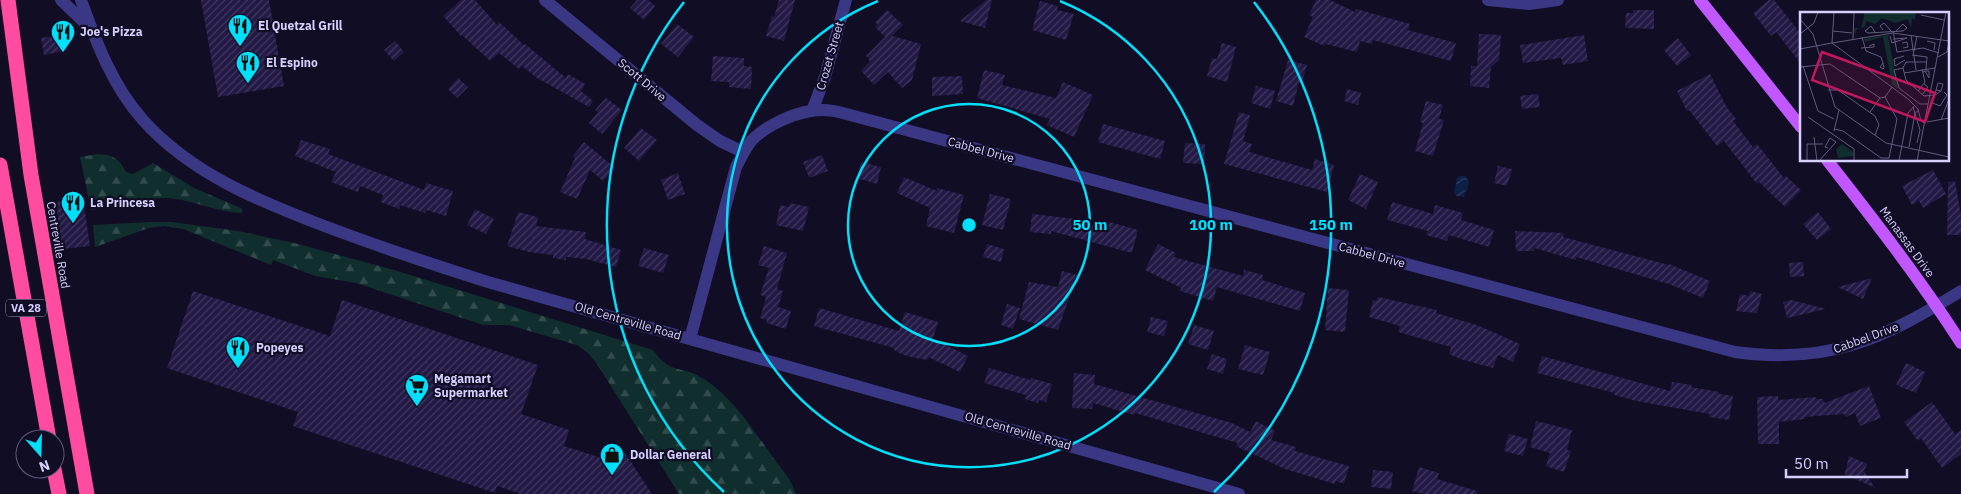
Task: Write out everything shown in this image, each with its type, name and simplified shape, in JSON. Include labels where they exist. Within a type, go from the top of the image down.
[{"type":"highway","name":"Centreville Road","points":[[8,0],[30,175],[87,494]]},
{"type":"highway","points":[[0,20],[16,59]]},
{"type":"highway","name":"VA 28","points":[[0,165],[47,429]]},
{"type":"highway","points":[[56,479],[59,494]]},
{"type":"main road","points":[[1700,0],[1800,126]]},
{"type":"main road","name":"Manassas Drive","points":[[1828,161],[1889,238],[1961,344]]},
{"type":"street","name":"Old Centreville Road","points":[[61,0],[92,30]]},
{"type":"street","name":"Old Centreville Road","points":[[81,0],[110,70],[124,95],[142,119],[172,149],[240,191],[393,252],[488,282],[1239,494]]},
{"type":"street","name":"Scott Drive","points":[[545,0],[697,125],[720,141],[743,152]]},
{"type":"street","name":"Crozet Street","points":[[812,110],[825,77],[846,0]]},
{"type":"street","points":[[1488,0],[1529,4],[1558,0]]},
{"type":"street","name":"Cabbel Drive","points":[[690,339],[736,167],[743,152],[753,139],[780,121],[812,110],[835,111],[1736,352],[1765,356],[1795,356],[1830,351],[1886,333],[1961,291]]},
{"type":"green space","points":[[98,154],[115,158],[121,163],[126,172],[133,174],[153,163],[194,188],[241,208],[243,211],[241,213],[232,212],[168,198],[149,199],[91,210],[80,157]]},
{"type":"green space","points":[[171,222],[238,231],[294,243],[394,270],[653,350],[665,363],[704,379],[733,404],[786,474],[796,494],[679,494],[597,364],[589,354],[577,345],[509,325],[483,325],[356,283],[315,276],[273,260],[271,265],[183,229],[164,226],[149,228],[95,247],[93,225]]},
{"type":"water","points":[[1465,176],[1469,182],[1464,193],[1465,197],[1457,196],[1454,193],[1457,178]]},
{"type":"building","points":[[201,0],[269,0],[284,86],[218,97]]},
{"type":"building","points":[[461,0],[475,0],[497,25],[499,22],[524,45],[566,78],[568,74],[585,84],[581,91],[593,101],[589,107],[537,78],[522,66],[519,69],[499,53],[490,61],[461,36],[443,16]]},
{"type":"building","points":[[637,0],[648,0],[655,6],[644,20],[630,8]]},
{"type":"building","points":[[779,0],[795,0],[784,41],[766,36]]},
{"type":"building","points":[[986,0],[992,0],[985,28],[960,21]]},
{"type":"building","points":[[1316,0],[1330,0],[1355,12],[1356,9],[1410,24],[1408,30],[1456,43],[1451,61],[1373,40],[1372,44],[1360,41],[1357,52],[1326,44],[1324,46],[1304,37],[1313,17],[1309,15]]},
{"type":"building","points":[[1769,0],[1774,0],[1800,33],[1800,63],[1776,32],[1771,36],[1753,13]]},
{"type":"building","points":[[1040,1],[1058,6],[1057,10],[1074,14],[1066,40],[1032,30]]},
{"type":"building","points":[[887,10],[903,25],[892,36],[921,44],[912,80],[902,88],[888,72],[874,85],[861,71],[870,61],[866,56],[885,37],[875,27],[878,25],[875,22]]},
{"type":"building","points":[[1633,10],[1654,10],[1654,29],[1625,28],[1626,13],[1633,13]]},
{"type":"building","points":[[677,24],[694,37],[678,57],[661,44]]},
{"type":"building","name":"Joe's Pizza","points":[[65,34],[68,50],[44,55],[41,38]]},
{"type":"building","points":[[1479,34],[1501,35],[1499,60],[1491,67],[1489,88],[1470,86],[1471,66],[1477,66]]},
{"type":"building","points":[[1584,35],[1588,61],[1563,65],[1561,58],[1523,63],[1520,45]]},
{"type":"building","points":[[1678,38],[1691,55],[1677,66],[1664,50]]},
{"type":"building","points":[[395,41],[404,52],[394,61],[384,50]]},
{"type":"building","points":[[1222,43],[1236,47],[1227,82],[1207,76],[1212,58],[1217,59]]},
{"type":"building","points":[[713,56],[744,58],[744,66],[752,67],[751,89],[729,87],[729,82],[711,81]]},
{"type":"building","points":[[1288,60],[1307,65],[1302,82],[1299,82],[1293,106],[1276,101]]},
{"type":"building","points":[[984,70],[1005,75],[1002,85],[1056,98],[1063,82],[1093,95],[1074,137],[1047,125],[1050,119],[977,98]]},
{"type":"building","points":[[1710,74],[1726,106],[1736,119],[1733,121],[1753,147],[1757,144],[1784,178],[1786,176],[1801,190],[1785,207],[1759,182],[1757,184],[1724,141],[1717,146],[1689,110],[1687,111],[1677,91]]},
{"type":"building","points":[[962,76],[963,94],[932,96],[932,77]]},
{"type":"building","points":[[458,78],[468,87],[457,98],[448,89]]},
{"type":"building","points":[[1256,86],[1275,91],[1270,109],[1251,103]]},
{"type":"building","points":[[1347,89],[1361,93],[1358,105],[1344,101]]},
{"type":"building","points":[[1538,94],[1540,107],[1522,109],[1520,96]]},
{"type":"building","points":[[606,98],[622,110],[602,134],[589,123],[598,112],[595,110]]},
{"type":"building","points":[[1426,101],[1443,105],[1439,119],[1444,120],[1433,156],[1415,151],[1423,123],[1420,122]]},
{"type":"building","points":[[1239,112],[1250,115],[1243,141],[1252,144],[1249,152],[1312,170],[1315,159],[1334,165],[1327,192],[1224,164]]},
{"type":"building","points":[[1103,124],[1165,141],[1160,159],[1098,142]]},
{"type":"building","points":[[641,128],[657,140],[639,161],[624,148]]},
{"type":"building","points":[[301,140],[330,149],[328,154],[424,190],[426,183],[453,191],[446,216],[426,210],[425,213],[400,205],[399,209],[381,202],[383,195],[360,186],[358,192],[331,182],[336,172],[295,156]]},
{"type":"building","points":[[584,142],[615,168],[603,181],[590,170],[577,199],[560,192],[575,158],[573,156]]},
{"type":"building","points":[[1185,143],[1205,144],[1204,164],[1183,163]]},
{"type":"building","points":[[822,155],[828,171],[809,178],[803,162]]},
{"type":"building","points":[[861,162],[881,167],[877,184],[857,178]]},
{"type":"building","points":[[1498,166],[1512,169],[1507,186],[1494,183]]},
{"type":"building","points":[[1933,170],[1946,194],[1923,208],[1919,201],[1912,205],[1902,186]]},
{"type":"building","points":[[678,173],[685,194],[668,200],[661,180]]},
{"type":"building","points":[[1360,174],[1378,182],[1366,209],[1348,200]]},
{"type":"building","points":[[904,177],[937,191],[937,188],[964,195],[954,233],[926,226],[930,208],[897,193]]},
{"type":"building","points":[[1955,181],[1961,216],[1961,235],[1947,235],[1948,182]]},
{"type":"building","points":[[990,194],[1011,199],[1003,230],[982,225]]},
{"type":"building","name":"La Princesa","points":[[83,198],[90,246],[62,249],[56,202]]},
{"type":"building","points":[[1392,202],[1433,214],[1435,205],[1463,213],[1461,220],[1494,230],[1489,247],[1449,235],[1447,241],[1426,235],[1428,231],[1387,220]]},
{"type":"building","points":[[790,203],[809,207],[803,231],[776,225],[780,205],[789,207]]},
{"type":"building","points":[[475,209],[494,219],[486,234],[467,225]]},
{"type":"building","points":[[518,212],[538,217],[536,226],[586,232],[585,239],[621,250],[616,267],[586,259],[566,257],[566,260],[553,258],[553,255],[529,252],[507,246]]},
{"type":"building","points":[[1818,212],[1831,229],[1817,240],[1803,224]]},
{"type":"building","points":[[1032,214],[1076,219],[1108,228],[1110,222],[1138,230],[1132,253],[1051,231],[1051,234],[1030,232]]},
{"type":"building","points":[[1515,231],[1564,233],[1563,237],[1669,264],[1710,281],[1703,298],[1669,284],[1576,257],[1576,260],[1534,248],[1534,251],[1516,251]]},
{"type":"building","points":[[987,244],[1004,249],[1001,262],[983,257]]},
{"type":"building","points":[[1158,244],[1176,253],[1174,257],[1243,276],[1244,270],[1263,275],[1262,280],[1305,293],[1300,311],[1217,287],[1213,301],[1180,291],[1181,288],[1145,270]]},
{"type":"building","points":[[764,246],[787,253],[777,289],[783,291],[778,307],[791,311],[786,329],[766,323],[767,320],[760,318],[766,297],[760,295],[769,268],[758,265]]},
{"type":"building","points":[[644,248],[669,255],[663,273],[638,266]]},
{"type":"building","points":[[1803,262],[1804,276],[1790,277],[1789,263]]},
{"type":"building","points":[[1062,271],[1077,275],[1058,330],[1019,319],[1029,282],[1058,287]]},
{"type":"building","points":[[1872,278],[1863,299],[1838,287]]},
{"type":"building","points":[[1328,288],[1349,290],[1345,332],[1325,330]]},
{"type":"building","points":[[193,291],[330,336],[342,300],[538,365],[521,414],[569,430],[564,446],[608,460],[623,450],[652,494],[521,494],[497,486],[495,493],[293,426],[298,412],[167,368]]},
{"type":"building","points":[[1750,291],[1762,294],[1757,313],[1736,311],[1740,294],[1749,296]]},
{"type":"building","points":[[1378,297],[1437,310],[1436,313],[1477,325],[1520,344],[1513,362],[1498,355],[1493,368],[1449,354],[1451,347],[1398,332],[1400,326],[1369,317],[1373,300],[1376,301]]},
{"type":"building","points":[[1791,300],[1826,309],[1787,318],[1783,302]]},
{"type":"building","points":[[1007,304],[1020,308],[1013,329],[1001,325]]},
{"type":"building","points":[[819,308],[899,331],[905,312],[938,322],[933,339],[968,356],[960,372],[928,357],[927,360],[904,355],[894,350],[894,348],[814,326]]},
{"type":"building","points":[[1151,317],[1168,321],[1164,336],[1147,332]]},
{"type":"building","points":[[1194,325],[1214,331],[1208,350],[1188,344]]},
{"type":"building","points":[[1245,345],[1270,352],[1263,375],[1238,369]]},
{"type":"building","points":[[1212,354],[1227,359],[1223,374],[1207,369]]},
{"type":"building","points":[[1542,356],[1670,391],[1672,382],[1692,385],[1691,387],[1733,396],[1729,420],[1709,417],[1710,414],[1636,401],[1614,395],[1615,393],[1537,373]]},
{"type":"building","points":[[1906,363],[1925,372],[1916,393],[1896,385]]},
{"type":"building","points":[[989,368],[1052,384],[1046,402],[1039,400],[1038,403],[1025,399],[1026,395],[984,383]]},
{"type":"building","points":[[1074,373],[1095,375],[1094,384],[1232,423],[1250,432],[1256,421],[1275,431],[1271,440],[1296,447],[1295,451],[1349,466],[1344,484],[1336,481],[1335,484],[1285,469],[1236,446],[1238,443],[1135,413],[1134,415],[1093,403],[1092,409],[1072,408]]},
{"type":"building","points":[[1869,386],[1881,418],[1860,426],[1855,413],[1846,417],[1844,414],[1804,417],[1804,419],[1779,422],[1779,444],[1758,444],[1757,397],[1778,396],[1778,400],[1815,397],[1816,399],[1823,399],[1824,403]]},
{"type":"building","points":[[1932,402],[1955,434],[1961,430],[1961,454],[1942,468],[1921,438],[1918,441],[1904,422]]},
{"type":"building","points":[[1536,421],[1572,430],[1567,450],[1571,451],[1564,472],[1546,466],[1550,453],[1530,447]]},
{"type":"building","points":[[1509,434],[1528,439],[1523,456],[1504,451]]},
{"type":"building","points":[[1849,456],[1867,464],[1864,471],[1875,488],[1851,477],[1844,477]]},
{"type":"building","points":[[1419,467],[1439,473],[1437,479],[1477,491],[1477,494],[1424,494],[1412,491]]},
{"type":"building","points":[[1373,470],[1393,472],[1391,489],[1371,487]]},
{"type":"place","name":"El Quetzal Grill","points":[[240,47]]},
{"type":"place","name":"Joe's Pizza","points":[[63,53]]},
{"type":"place","name":"El Espino","points":[[248,84]]},
{"type":"place","name":"La Princesa","points":[[73,224]]},
{"type":"place","name":"Popeyes","points":[[238,369]]},
{"type":"place","name":"Megamart Supermarket","points":[[417,407]]},
{"type":"place","name":"Dollar General","points":[[612,476]]}]
